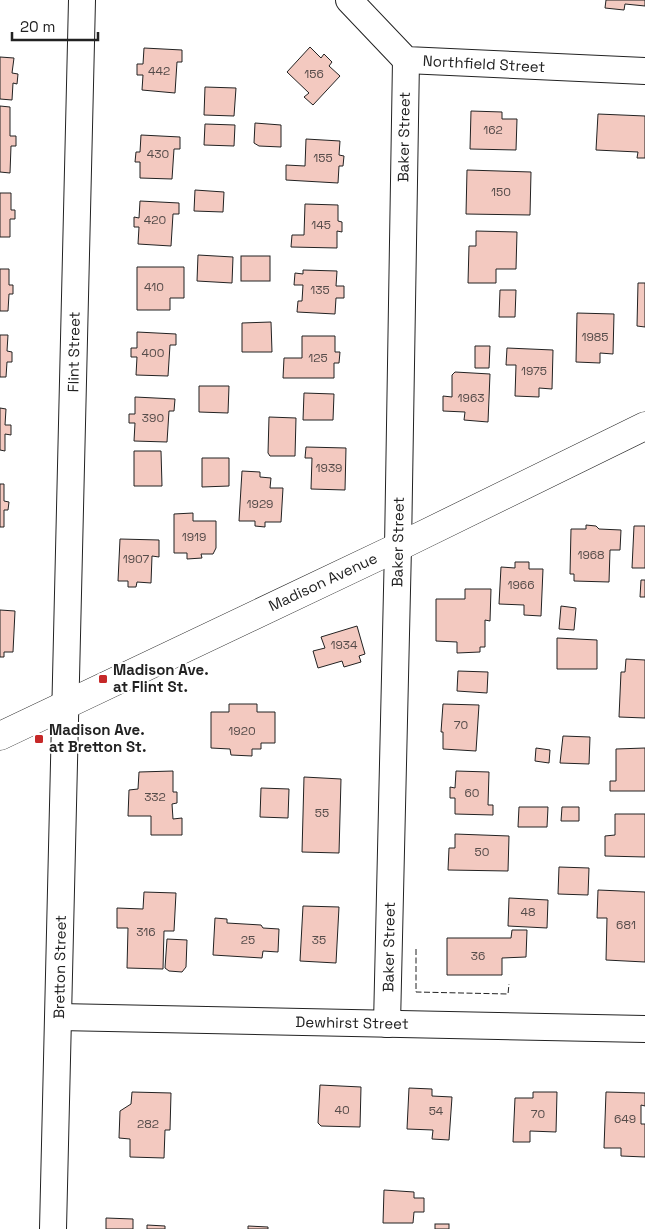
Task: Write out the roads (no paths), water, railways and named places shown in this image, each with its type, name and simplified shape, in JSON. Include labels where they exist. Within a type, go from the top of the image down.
[{"type":"main road","name":"Madison Avenue","points":[[0,736],[398,547],[645,426]]},
{"type":"street","name":"Flint Street","points":[[65,704],[82,0]]},
{"type":"street","name":"Northfield Street","points":[[349,0],[406,60],[645,71]]},
{"type":"street","name":"Baker Street","points":[[387,1024],[398,547],[406,60]]},
{"type":"street","name":"Bretton Street","points":[[53,1229],[60,1017],[65,704]]},
{"type":"street","name":"Dewhirst Street","points":[[60,1017],[645,1029]]},
{"type":"place","name":"Madison Ave. at Flint St.","points":[[103,679]]},
{"type":"place","name":"Madison Ave. at Bretton St.","points":[[39,739]]}]
